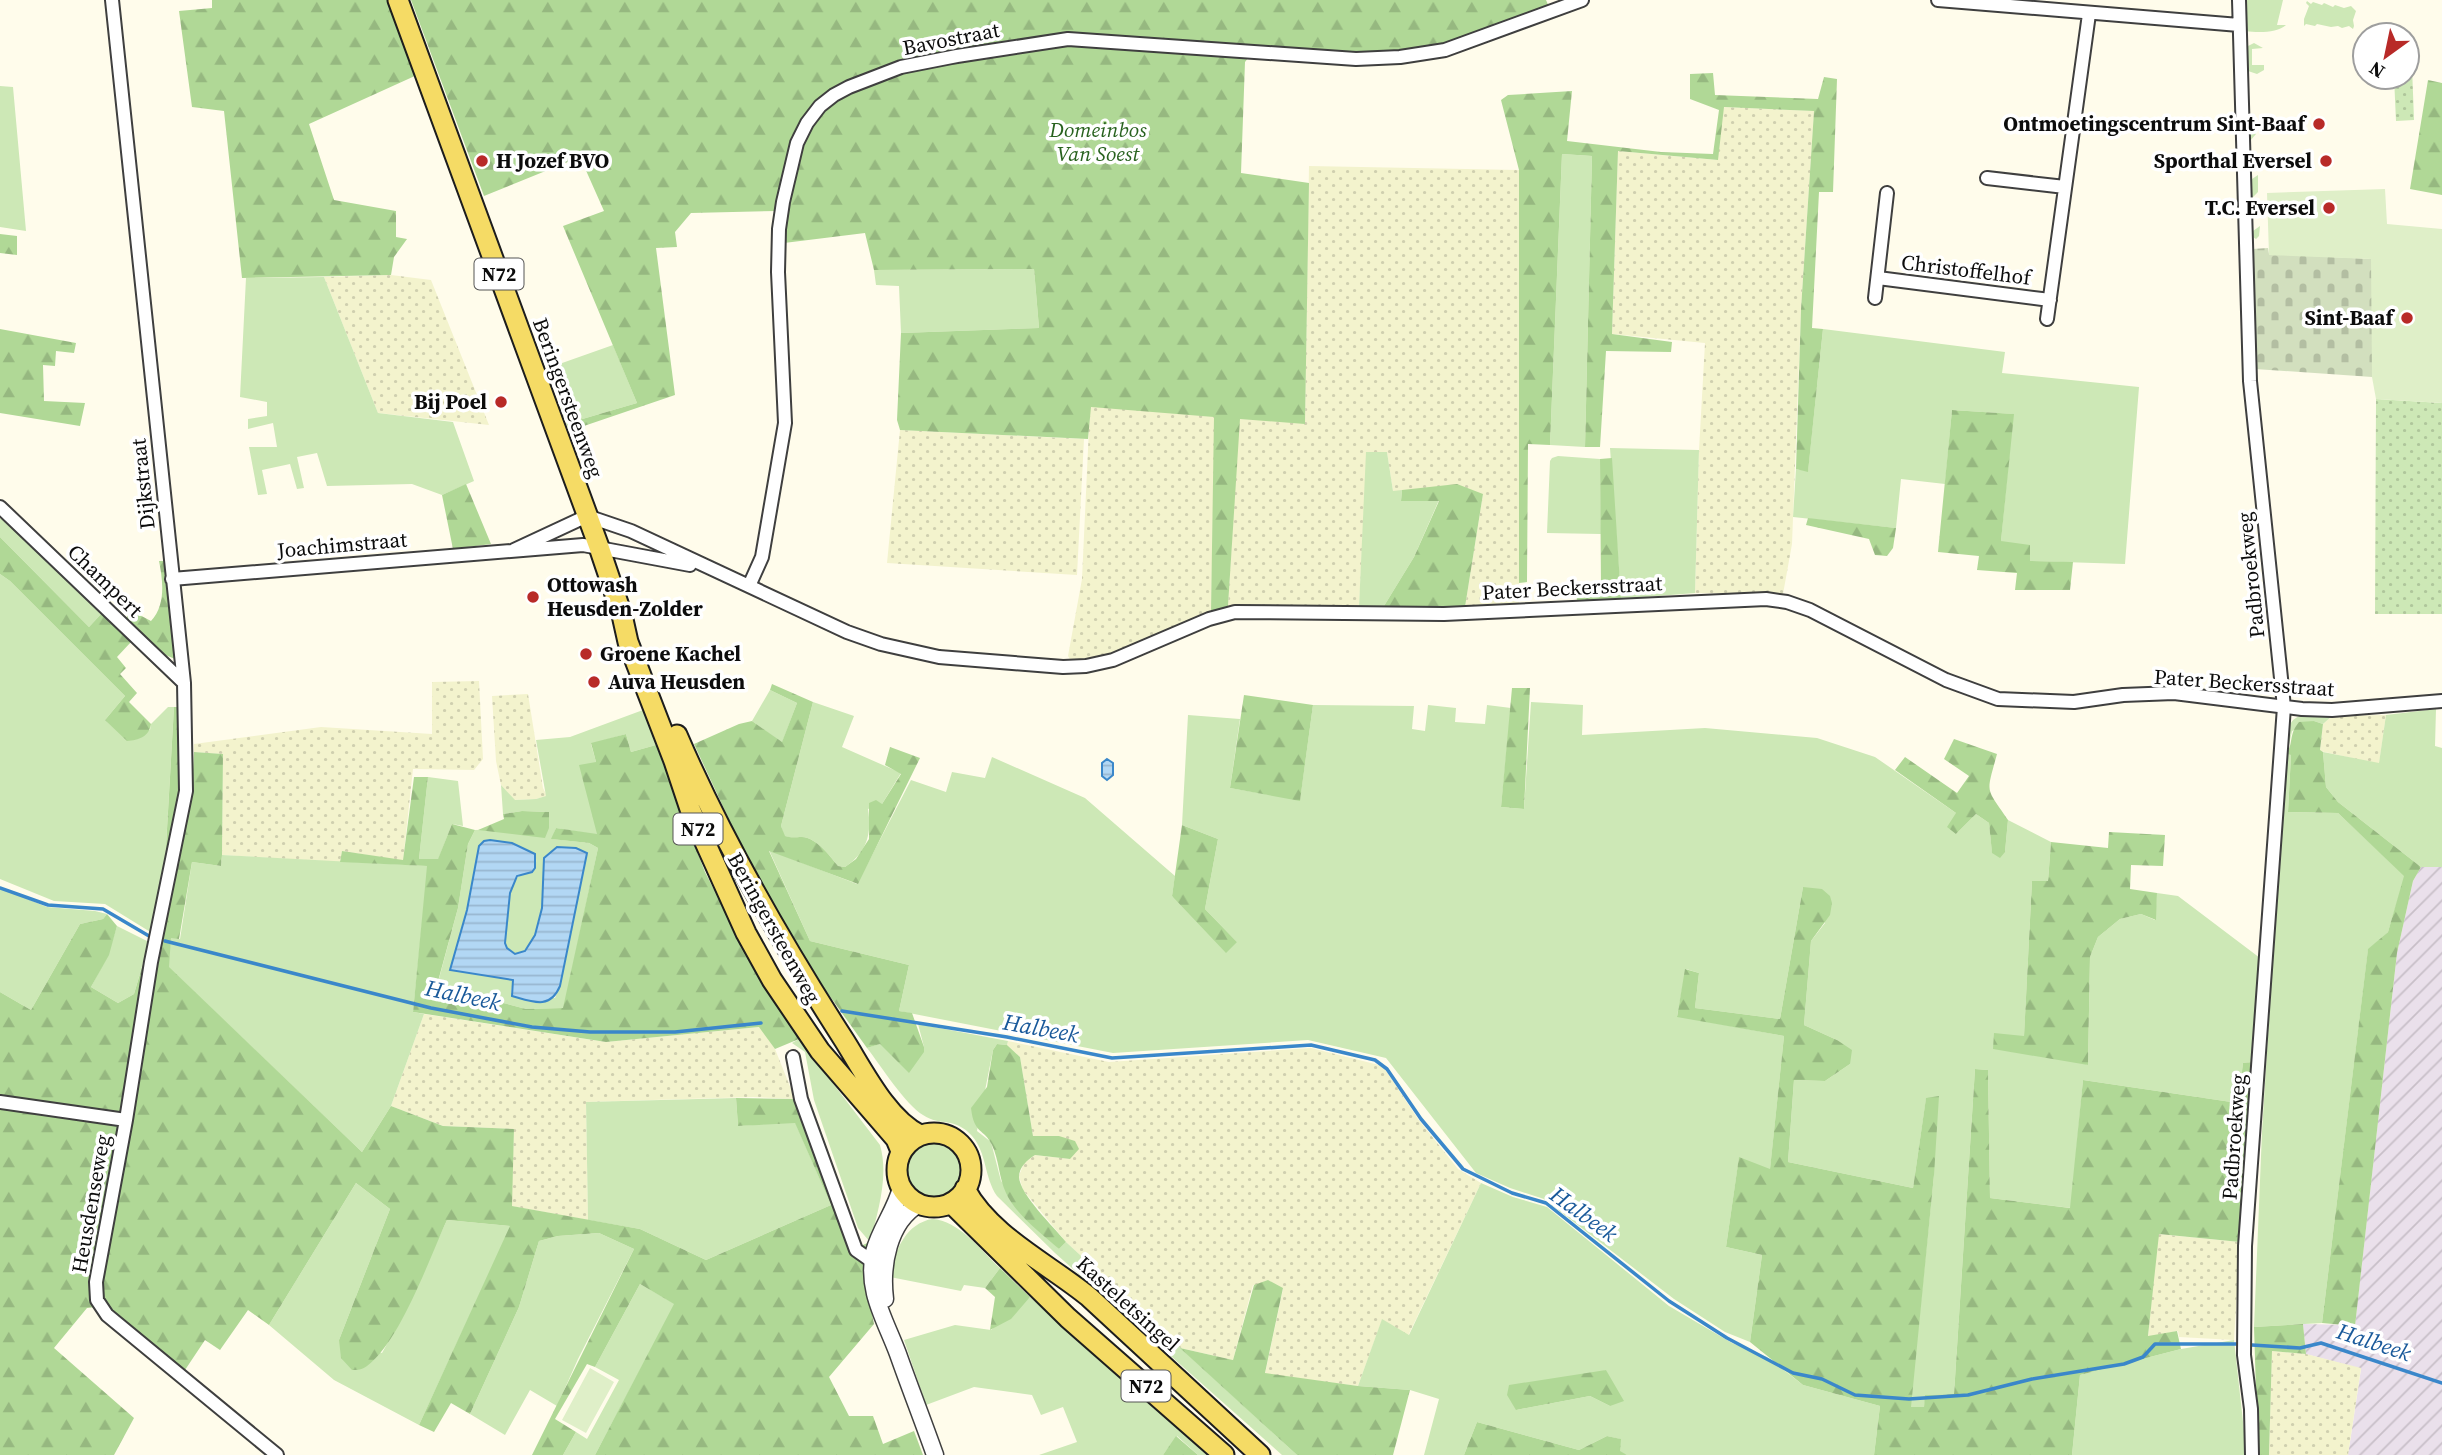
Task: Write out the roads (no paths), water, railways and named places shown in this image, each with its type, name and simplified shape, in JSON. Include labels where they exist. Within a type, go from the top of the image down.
[{"type":"main road","name":"Beringersteenweg","points":[[398,0],[600,547],[628,642],[690,809],[746,933],[772,979],[812,1041],[863,1086]]},
{"type":"main road","name":"Beringersteenweg","points":[[622,615],[636,637],[685,752],[755,895],[863,1086]]},
{"type":"main road","name":"N72","points":[[863,1086],[900,1121],[920,1135]]},
{"type":"main road","name":"N72","points":[[863,1086],[901,1151]]},
{"type":"main road","points":[[943,1133],[954,1138],[968,1156],[970,1179],[965,1189],[951,1203],[930,1207],[919,1204],[909,1198],[901,1188],[897,1163],[901,1151],[920,1135],[943,1133]]},
{"type":"main road","name":"Kasteletsingel","points":[[965,1189],[979,1208],[1016,1245],[1062,1275],[1088,1297],[1260,1455]]},
{"type":"main road","name":"N72","points":[[951,1203],[1068,1318],[1224,1455]]},
{"type":"street","name":"Dijkstraat","points":[[112,0],[184,682],[186,791],[151,962]]},
{"type":"street","name":"Bavostraat","points":[[749,586],[762,557],[785,423],[778,272],[783,202],[797,143],[807,123],[834,95],[901,67],[1068,39],[1356,59],[1400,57],[1445,50],[1582,0]]},
{"type":"street","points":[[1938,0],[2239,25]]},
{"type":"street","name":"Padbroekweg","points":[[2239,0],[2250,381],[2284,707],[2245,1245],[2244,1356],[2252,1455]]},
{"type":"street","name":"Christoffelhof","points":[[2047,320],[2089,14]]},
{"type":"street","points":[[1987,178],[2065,187]]},
{"type":"street","name":"Christoffelhof","points":[[1875,298],[1887,192]]},
{"type":"street","name":"Christoffelhof","points":[[1878,278],[2050,300]]},
{"type":"street","name":"Champert","points":[[0,507],[184,682]]},
{"type":"street","name":"Joachimstraat","points":[[514,550],[587,516]]},
{"type":"street","name":"Pater Beckersstraat","points":[[587,516],[631,531],[847,632],[890,647],[939,657],[1063,667],[1086,666],[1113,660],[1209,619],[1235,612],[1444,614],[1766,598],[1810,610],[1946,680],[1998,699],[2074,702],[2123,695],[2174,694],[2332,710],[2442,701]]},
{"type":"street","name":"Joachimstraat","points":[[173,579],[572,545],[600,547]]},
{"type":"street","name":"Pater Beckersstraat","points":[[600,547],[708,568]]},
{"type":"street","name":"Heusdenseweg","points":[[151,962],[126,1121],[96,1282],[97,1300],[107,1315],[277,1455]]},
{"type":"street","points":[[793,1057],[801,1099],[856,1250],[873,1262]]},
{"type":"street","points":[[0,1102],[126,1121]]},
{"type":"street","points":[[901,1188],[897,1203],[883,1225],[873,1262],[872,1279],[877,1309],[892,1339],[935,1455]]},
{"type":"street","points":[[892,1339],[883,1282],[885,1262],[892,1239],[902,1221],[910,1209],[919,1204]]},
{"type":"water","points":[[1107,759],[1113,763],[1113,775],[1107,780],[1102,776],[1102,763]]},
{"type":"water","points":[[490,840],[512,843],[535,854],[535,868],[532,872],[517,876],[510,893],[505,943],[515,954],[525,951],[535,935],[542,908],[544,858],[557,847],[576,848],[587,853],[560,986],[556,994],[546,1001],[534,1002],[512,996],[513,980],[450,970],[467,910],[479,846]]},
{"type":"waterway","name":"Halbeek","points":[[0,888],[48,905],[103,909],[149,936]]},
{"type":"waterway","name":"Halbeek","points":[[165,941],[431,1008],[532,1027],[590,1032],[675,1032],[761,1023]]},
{"type":"waterway","name":"Halbeek","points":[[842,1011],[1007,1037],[1112,1058],[1311,1045],[1375,1060],[1387,1069],[1421,1119],[1463,1169],[1512,1193],[1546,1203],[1669,1301],[1727,1338],[1793,1373],[1822,1379],[1855,1395],[1909,1399],[1968,1395],[2032,1379],[2124,1364],[2143,1357],[2155,1344],[2238,1344]]},
{"type":"waterway","name":"Halbeek","points":[[2252,1345],[2300,1348],[2321,1343],[2442,1383]]},
{"type":"place","name":"Ontmoetingscentrum Sint-Baaf","points":[[2319,124]]},
{"type":"place","name":"H Jozef BVO","points":[[482,161]]},
{"type":"place","name":"Sporthal Eversel","points":[[2326,161]]},
{"type":"place","name":"T.C. Eversel","points":[[2329,208]]},
{"type":"place","name":"Sint-Baaf","points":[[2407,318]]},
{"type":"place","name":"Bij Poel","points":[[501,402]]},
{"type":"place","name":"Ottowash Heusden-Zolder","points":[[533,597]]},
{"type":"place","name":"Groene Kachel","points":[[586,654]]},
{"type":"place","name":"Auva Heusden","points":[[594,682]]},
{"type":"park label","name":"Domeinbos Van Soest","points":[[1098,142]]}]
